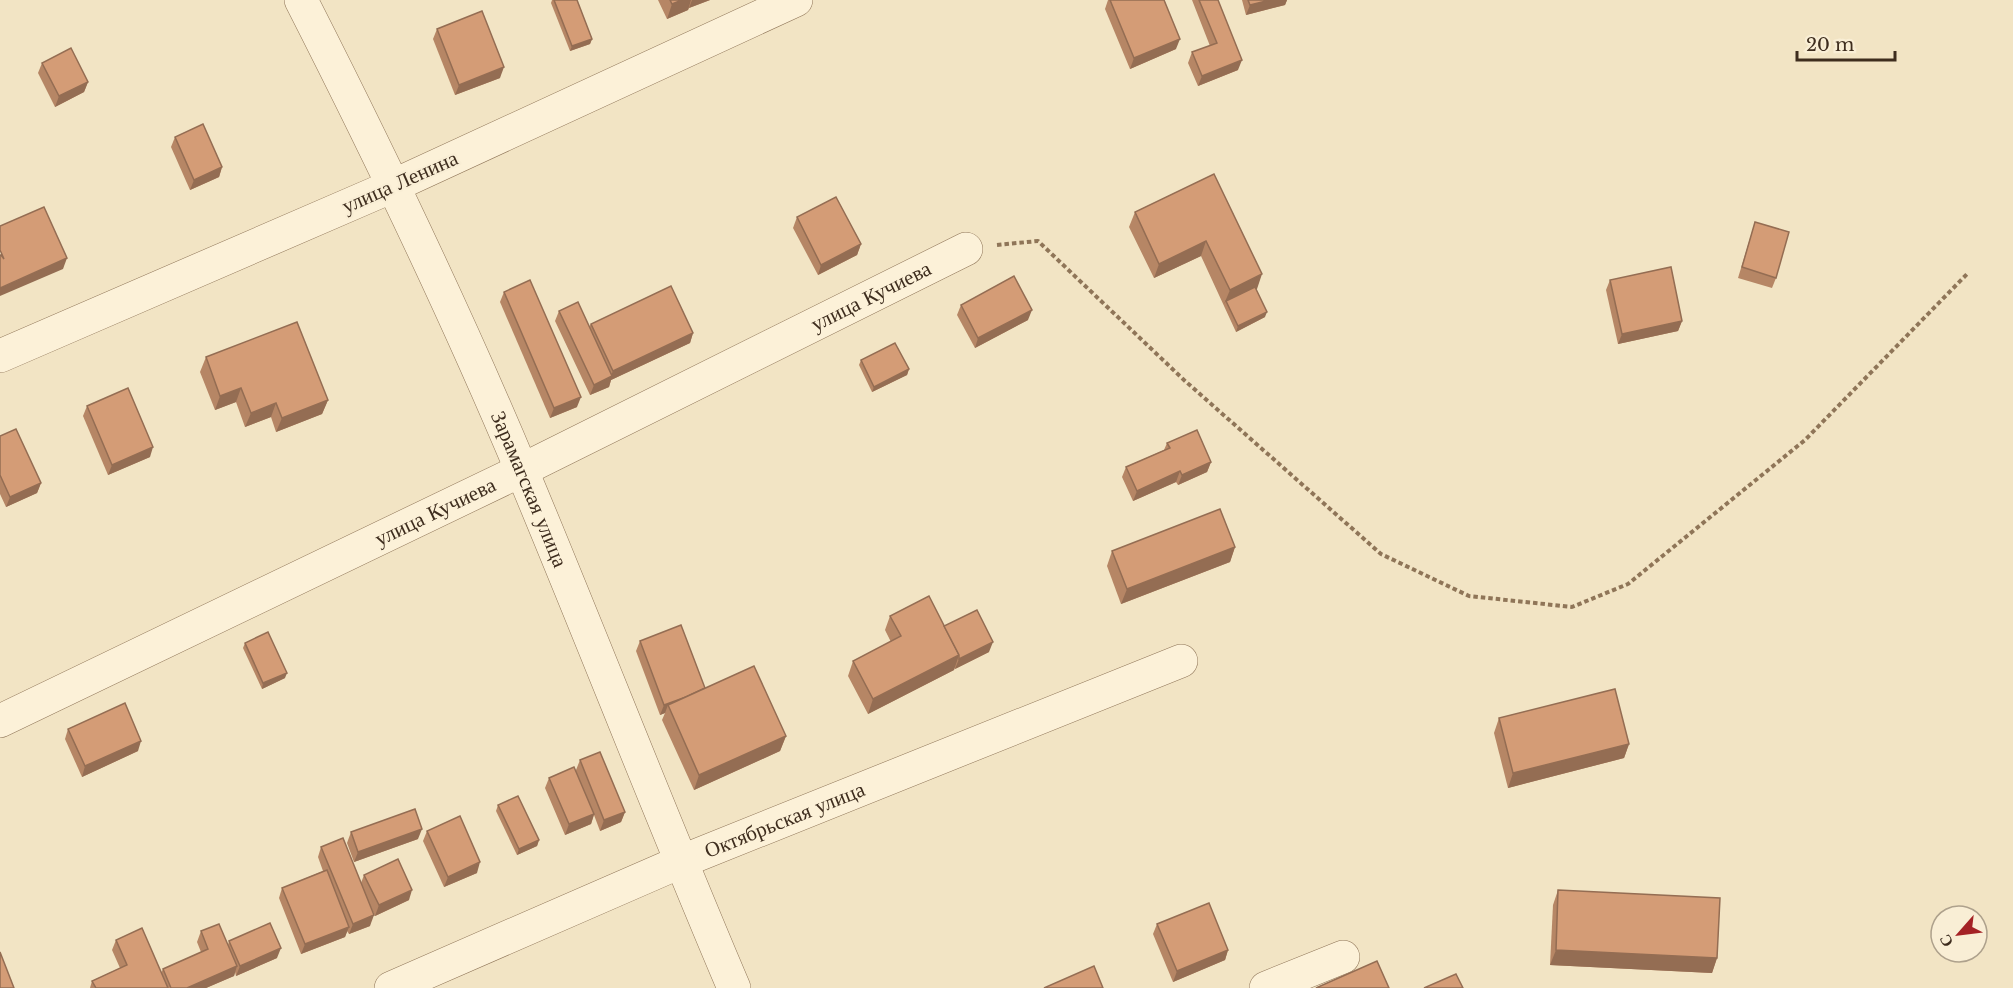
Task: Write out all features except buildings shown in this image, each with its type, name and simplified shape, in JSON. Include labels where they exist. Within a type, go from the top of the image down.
[{"type":"street","name":"Зарамагская улица","points":[[301,0],[395,185],[522,470],[680,862],[734,988]]},
{"type":"street","name":"улица Ленина","points":[[0,356],[395,185],[796,0]]},
{"type":"street","name":"улица Кучиева","points":[[0,721],[522,470],[966,249]]},
{"type":"street","name":"Октябрьская улица","points":[[391,988],[680,862],[1181,661]]},
{"type":"street","points":[[1266,988],[1343,957]]},
{"type":"path","points":[[966,249],[1038,241],[1184,381],[1381,554],[1468,596],[1572,606],[1628,584],[1805,440],[1968,273]]}]
